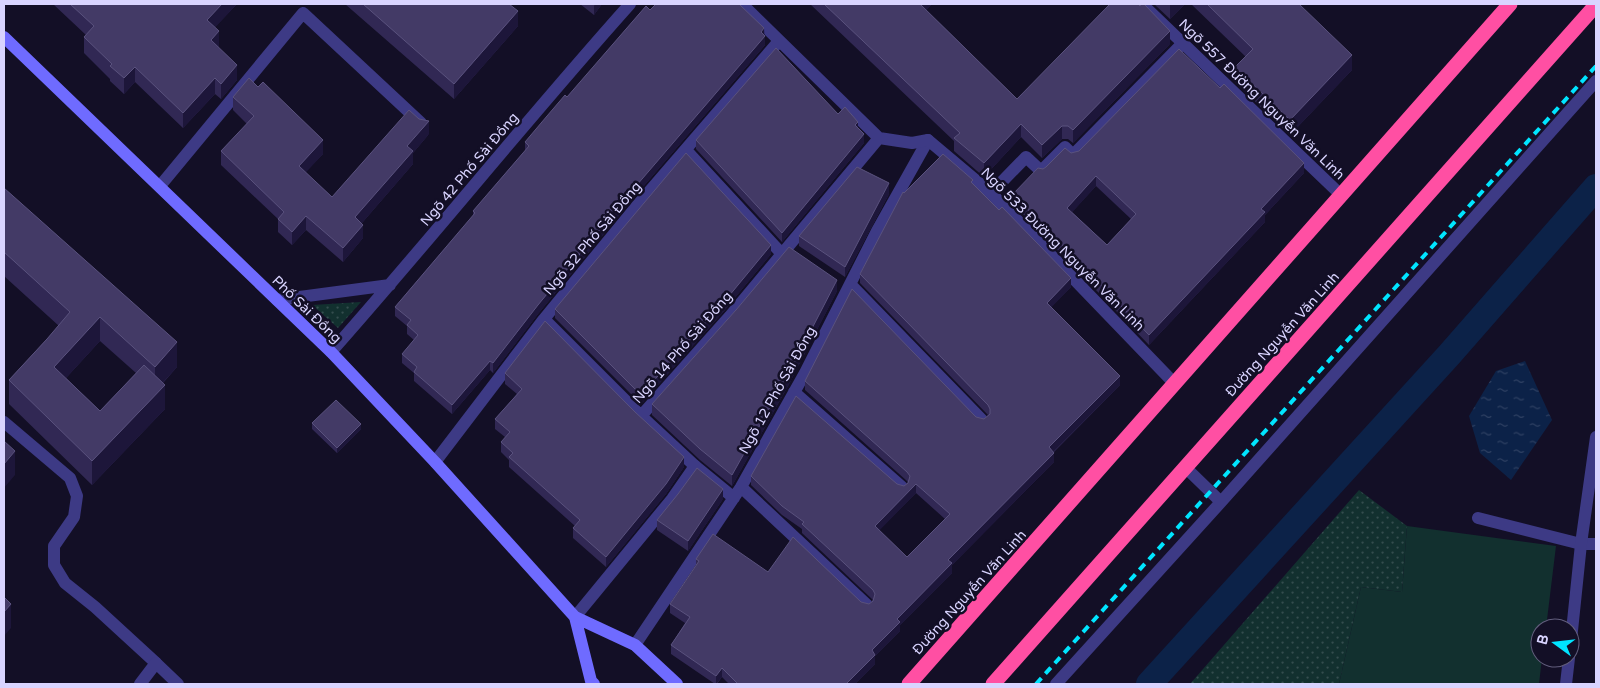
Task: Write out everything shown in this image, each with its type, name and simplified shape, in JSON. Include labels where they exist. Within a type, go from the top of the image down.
[{"type":"highway","name":"Đường Nguyễn Văn Linh","points":[[909,684],[1510,4]]},
{"type":"highway","name":"Đường Nguyễn Văn Linh","points":[[993,684],[1596,5]]},
{"type":"street","name":"Ngõ 42 Phố Sài Đồng","points":[[331,352],[630,4]]},
{"type":"street","points":[[742,4],[879,138],[912,143],[928,140]]},
{"type":"street","name":"Ngõ 557 Đường Nguyễn Văn Linh","points":[[1142,4],[1341,195]]},
{"type":"street","points":[[160,186],[302,13],[424,126]]},
{"type":"street","name":"Phố Sài Đồng","points":[[4,37],[331,352],[435,462],[575,617],[636,645],[677,684]]},
{"type":"street","name":"Ngõ 32 Phố Sài Đồng","points":[[435,462],[544,319],[636,207],[780,41]]},
{"type":"street","points":[[991,193],[1026,157],[1041,171],[1065,146],[1073,155],[1183,43]]},
{"type":"street","points":[[1056,684],[1221,502],[1596,81]]},
{"type":"street","name":"Ngõ 14 Phố Sài Đồng","points":[[641,416],[788,252],[879,138]]},
{"type":"street","name":"Ngõ 533 Đường Nguyễn Văn Linh","points":[[928,140],[991,193],[1175,384]]},
{"type":"street","name":"Ngõ 12 Phố Sài Đồng","points":[[636,645],[737,493],[794,392],[846,286],[928,140]]},
{"type":"street","points":[[686,150],[788,252]]},
{"type":"street","points":[[277,300],[390,285]]},
{"type":"street","points":[[846,286],[982,420]]},
{"type":"street","name":"Ngõ 14 Phố Sài Đồng","points":[[544,319],[641,416],[695,466],[737,493],[867,605]]},
{"type":"street","points":[[794,392],[902,487]]},
{"type":"street","points":[[4,422],[70,478],[77,496],[74,517],[54,546],[54,565],[65,583],[95,607],[178,684]]},
{"type":"street","points":[[1573,618],[1581,544],[1596,437]]},
{"type":"street","points":[[575,617],[672,499],[695,466]]},
{"type":"street","points":[[1185,467],[1221,502]]},
{"type":"street","points":[[1478,518],[1581,544],[1596,544]]},
{"type":"street","name":"Phố Sài Đồng","points":[[575,617],[592,683]]},
{"type":"street","points":[[140,684],[156,663]]},
{"type":"street","points":[[1566,684],[1568,668]]},
{"type":"green space","points":[[361,302],[338,328],[312,305]]},
{"type":"green space","points":[[1359,490],[1407,526],[1402,592],[1361,587],[1339,684],[1190,684]]},
{"type":"green space","points":[[1407,526],[1556,546],[1547,618],[1530,618],[1530,668],[1541,668],[1539,684],[1339,684],[1361,587],[1402,592]]},
{"type":"water","points":[[1525,361],[1552,420],[1511,480],[1480,453],[1469,416],[1496,371]]},
{"type":"building","points":[[70,4],[222,4],[207,20],[219,31],[211,40],[237,65],[221,84],[215,78],[183,113],[135,67],[124,78],[110,66],[112,64],[84,37],[94,26]]},
{"type":"building","points":[[363,4],[509,4],[518,11],[454,84]]},
{"type":"building","points":[[656,4],[739,4],[764,28],[761,32],[765,36],[630,193],[493,363],[490,361],[452,405],[414,372],[417,367],[402,354],[418,335],[407,325],[411,320],[395,307],[529,146],[525,142],[565,95],[567,97],[646,6],[650,10]]},
{"type":"building","points":[[824,4],[920,4],[1017,99],[1110,4],[1138,4],[1140,6],[1144,4],[1170,31],[1073,130],[1068,126],[1062,126],[1042,145],[1021,124],[984,163],[954,138],[960,133]]},
{"type":"building","points":[[1207,4],[1299,4],[1352,55],[1290,120],[1235,67],[1253,49]]},
{"type":"building","points":[[776,48],[838,114],[845,107],[858,122],[855,125],[864,134],[782,233],[696,140]]},
{"type":"building","points":[[1179,49],[1220,88],[1224,84],[1304,163],[1261,209],[1265,212],[1149,335],[1013,194],[1038,168],[1043,169],[1046,167],[1065,148],[1071,153],[1079,151]],"holes":[[[1096,176],[1136,214],[1107,245],[1067,208]]]},
{"type":"building","points":[[249,78],[258,87],[263,82],[323,140],[299,166],[332,197],[409,110],[419,119],[429,121],[407,146],[413,151],[355,217],[363,225],[343,248],[306,216],[292,232],[278,219],[284,212],[221,151],[254,116],[233,97]]},
{"type":"building","points":[[686,153],[771,245],[724,302],[641,395],[555,309]]},
{"type":"building","points":[[943,154],[973,180],[971,182],[999,210],[1002,207],[1071,278],[1047,303],[1120,376],[1049,447],[1054,453],[948,560],[952,563],[897,619],[900,622],[872,650],[875,655],[846,684],[738,684],[722,668],[716,676],[671,645],[690,617],[670,604],[699,561],[696,559],[713,534],[768,572],[793,537],[861,602],[869,604],[873,601],[875,594],[873,590],[802,524],[804,522],[782,506],[751,476],[796,396],[897,484],[904,486],[908,483],[910,476],[907,472],[805,381],[852,289],[976,417],[984,419],[990,414],[988,405],[860,274],[904,193]],"holes":[[[916,484],[950,514],[907,557],[875,526]]]},
{"type":"building","points":[[857,167],[889,183],[845,267],[799,236]]},
{"type":"building","points":[[4,188],[177,342],[155,367],[100,317],[54,367],[100,411],[144,365],[165,385],[92,461],[9,380],[70,312],[4,252]]},
{"type":"building","points":[[789,247],[837,280],[788,375],[732,475],[700,449],[652,404]]},
{"type":"building","points":[[545,321],[635,412],[684,457],[666,484],[606,557],[573,528],[580,520],[509,457],[513,453],[501,442],[510,432],[495,419],[522,389],[505,373]]},
{"type":"building","points":[[336,400],[361,424],[337,448],[312,423]]},
{"type":"building","points":[[4,441],[15,451],[4,464]]},
{"type":"building","points":[[697,468],[723,489],[688,541],[657,520]]},
{"type":"building","points":[[4,597],[11,604],[4,612]]},
{"type":"waterway","points":[[1149,684],[1449,355],[1596,187]]},
{"type":"railway","points":[[1036,684],[1596,66]]}]
